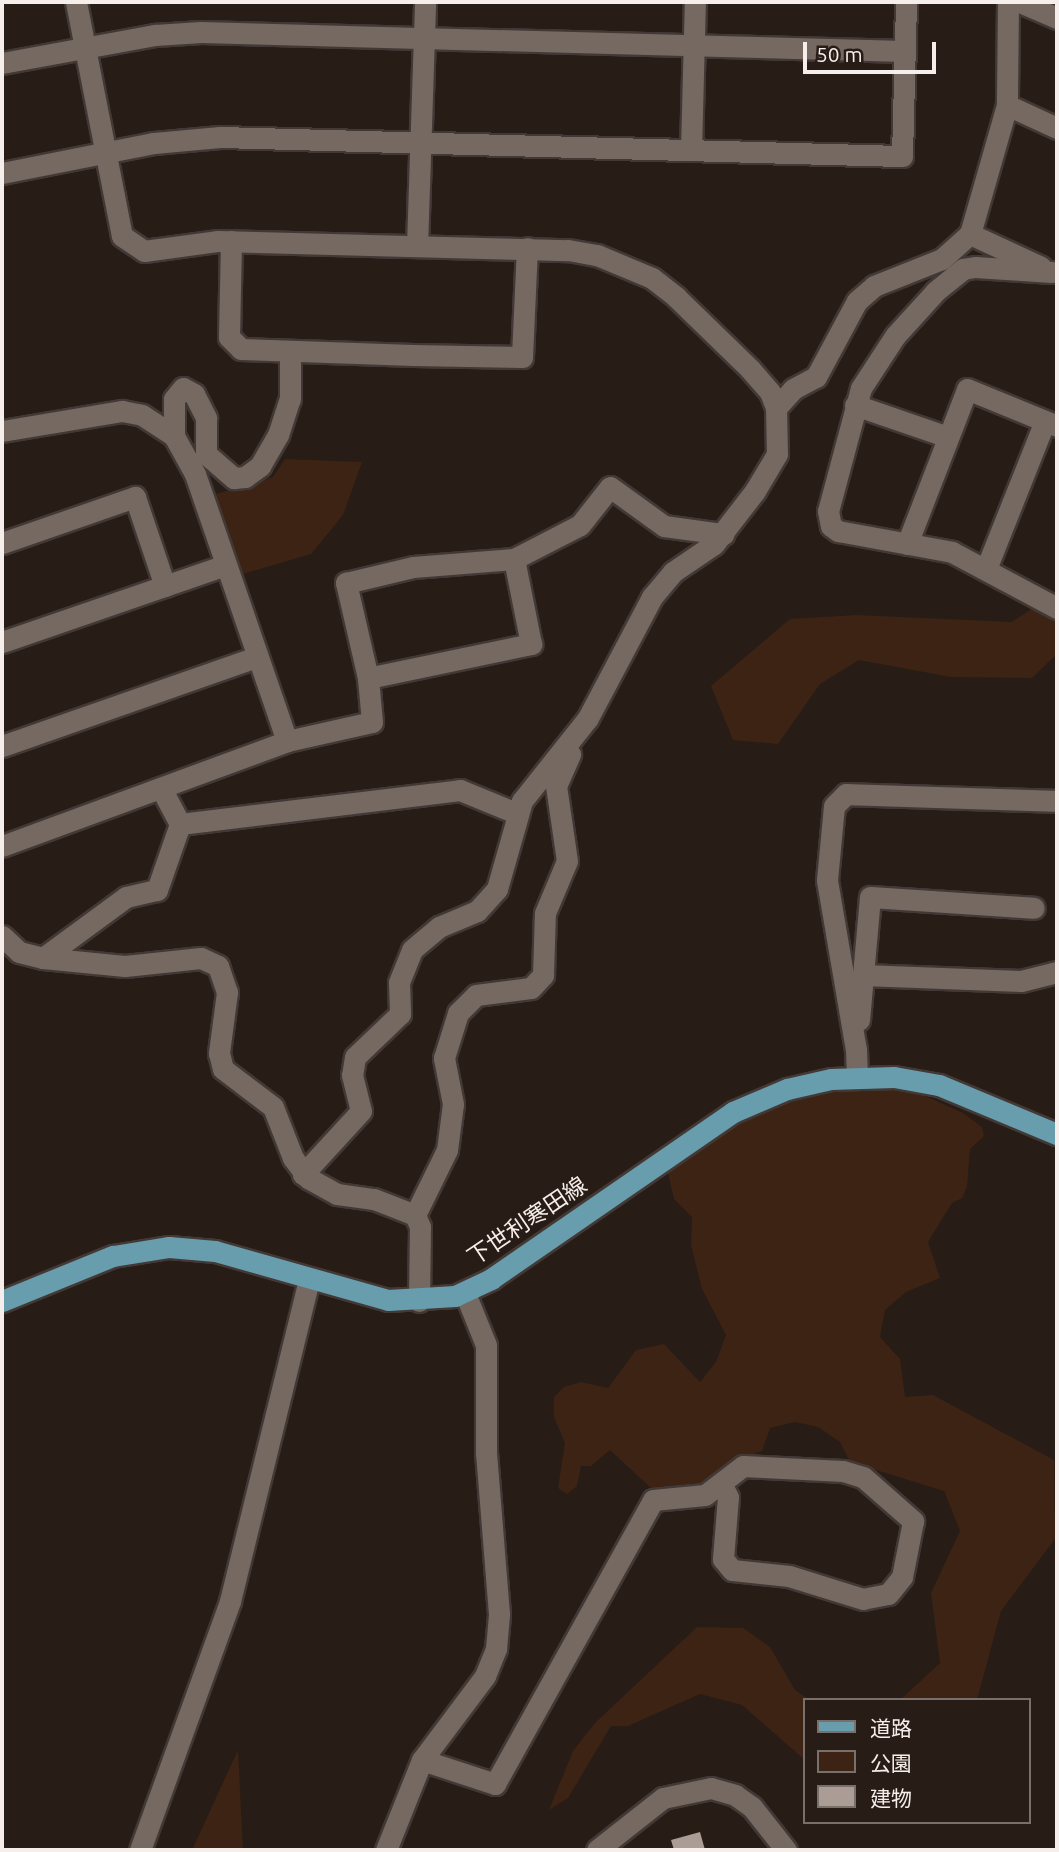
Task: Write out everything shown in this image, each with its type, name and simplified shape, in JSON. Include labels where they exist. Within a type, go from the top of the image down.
[{"type":"main road","name":"下世利寒田線","points":[[2,1301],[113,1256],[169,1247],[215,1251],[377,1298],[419,1301],[465,1293],[733,1112],[803,1084],[857,1077],[909,1079],[954,1089],[1057,1135]]},
{"type":"street","points":[[76,2],[122,236],[144,251],[231,241],[527,248],[597,255],[652,278],[750,369],[770,392],[776,408],[777,454],[739,518],[658,588],[594,708],[516,813],[497,889],[477,911],[439,927],[412,950],[399,983],[400,1014],[355,1058],[352,1075],[360,1111],[303,1174]]},
{"type":"street","points":[[418,246],[425,2]]},
{"type":"street","points":[[691,150],[695,2]]},
{"type":"street","points":[[2,173],[106,153],[220,136],[902,156],[906,2]]},
{"type":"street","points":[[776,408],[793,389],[816,377],[857,301],[874,286],[942,259],[970,234],[1007,106],[1008,2]]},
{"type":"street","points":[[1020,2],[1057,18]]},
{"type":"street","points":[[2,63],[85,47],[201,32],[905,51]]},
{"type":"street","points":[[1007,106],[1057,128]]},
{"type":"street","points":[[970,234],[1055,274]]},
{"type":"street","points":[[231,241],[229,337],[241,349],[290,352],[522,357],[527,248]]},
{"type":"street","points":[[1055,274],[975,267],[953,276],[895,335],[861,388],[828,503],[831,526],[849,535],[952,552],[1057,608]]},
{"type":"street","points":[[174,436],[174,399],[183,388],[194,394],[206,418],[206,454],[234,478],[253,472],[278,435],[290,399],[290,352]]},
{"type":"street","points":[[907,544],[967,389],[1051,423],[986,569]]},
{"type":"street","points":[[855,405],[948,437]]},
{"type":"street","points":[[2,431],[122,411],[142,415],[174,436],[195,474],[287,741]]},
{"type":"street","points":[[2,846],[287,741],[372,722],[368,678],[346,583],[412,567],[514,559],[580,525],[610,486],[664,526],[723,534]]},
{"type":"street","points":[[2,543],[135,497],[165,586]]},
{"type":"street","points":[[368,678],[531,644],[514,559]]},
{"type":"street","points":[[2,642],[225,565]]},
{"type":"street","points":[[2,746],[256,657]]},
{"type":"street","points":[[415,1215],[447,1150],[453,1104],[444,1058],[458,1013],[476,995],[531,988],[543,975],[545,913],[567,861],[557,778],[568,755],[592,729],[594,708]]},
{"type":"street","points":[[43,958],[126,897],[158,890],[180,824],[161,788]]},
{"type":"street","points":[[180,824],[460,790],[516,813]]},
{"type":"street","points":[[856,1050],[827,880],[834,806],[846,794],[1057,801]]},
{"type":"street","points":[[857,1077],[856,1050],[870,897],[1034,908]]},
{"type":"street","points":[[2,936],[19,952],[43,958],[125,966],[201,958],[218,966],[227,992],[221,1065],[230,1077],[273,1107],[303,1174],[337,1194],[374,1199],[415,1215],[420,1227],[419,1301]]},
{"type":"street","points":[[863,975],[1021,981],[1057,972]]},
{"type":"street","points":[[140,1850],[230,1601],[309,1279]]},
{"type":"street","points":[[386,1850],[422,1760],[485,1676],[497,1638],[486,1453],[486,1345],[465,1293]]},
{"type":"street","points":[[422,1760],[495,1784],[653,1500],[705,1495],[722,1485],[743,1465],[843,1471],[863,1477],[913,1521],[902,1577],[888,1594],[871,1599],[789,1576],[732,1570],[723,1559],[728,1497],[722,1485]]},
{"type":"street","points":[[597,1850],[663,1798],[711,1788],[735,1795],[752,1807],[786,1850]]},
{"type":"green space","points":[[285,459],[362,462],[343,515],[311,554],[222,580],[196,500],[273,477]]},
{"type":"green space","points":[[1057,592],[1057,654],[1032,678],[951,677],[859,660],[820,684],[778,744],[733,740],[711,686],[790,619],[856,615],[1012,622]]},
{"type":"green space","points":[[851,1082],[919,1093],[963,1113],[982,1127],[984,1136],[970,1149],[967,1187],[962,1198],[952,1203],[928,1242],[940,1278],[906,1292],[885,1310],[880,1337],[900,1359],[905,1397],[933,1395],[1054,1460],[1055,1539],[1001,1611],[978,1698],[902,1698],[940,1663],[931,1593],[960,1531],[944,1491],[850,1462],[840,1442],[818,1427],[795,1422],[770,1428],[762,1451],[727,1464],[716,1479],[699,1488],[678,1492],[651,1488],[610,1450],[591,1466],[581,1466],[577,1486],[567,1494],[558,1488],[565,1443],[554,1417],[554,1397],[564,1387],[581,1382],[608,1388],[636,1350],[664,1344],[700,1382],[716,1362],[726,1335],[702,1289],[691,1245],[692,1217],[674,1199],[667,1169],[705,1130],[790,1094]]},
{"type":"green space","points":[[697,1627],[743,1628],[770,1647],[795,1690],[807,1698],[804,1698],[804,1759],[742,1705],[700,1694],[628,1726],[611,1726],[568,1798],[549,1810],[573,1751],[595,1723]]},
{"type":"green space","points":[[238,1750],[243,1850],[192,1850]]},
{"type":"building","points":[[700,1832],[705,1850],[674,1850],[671,1840]]}]
